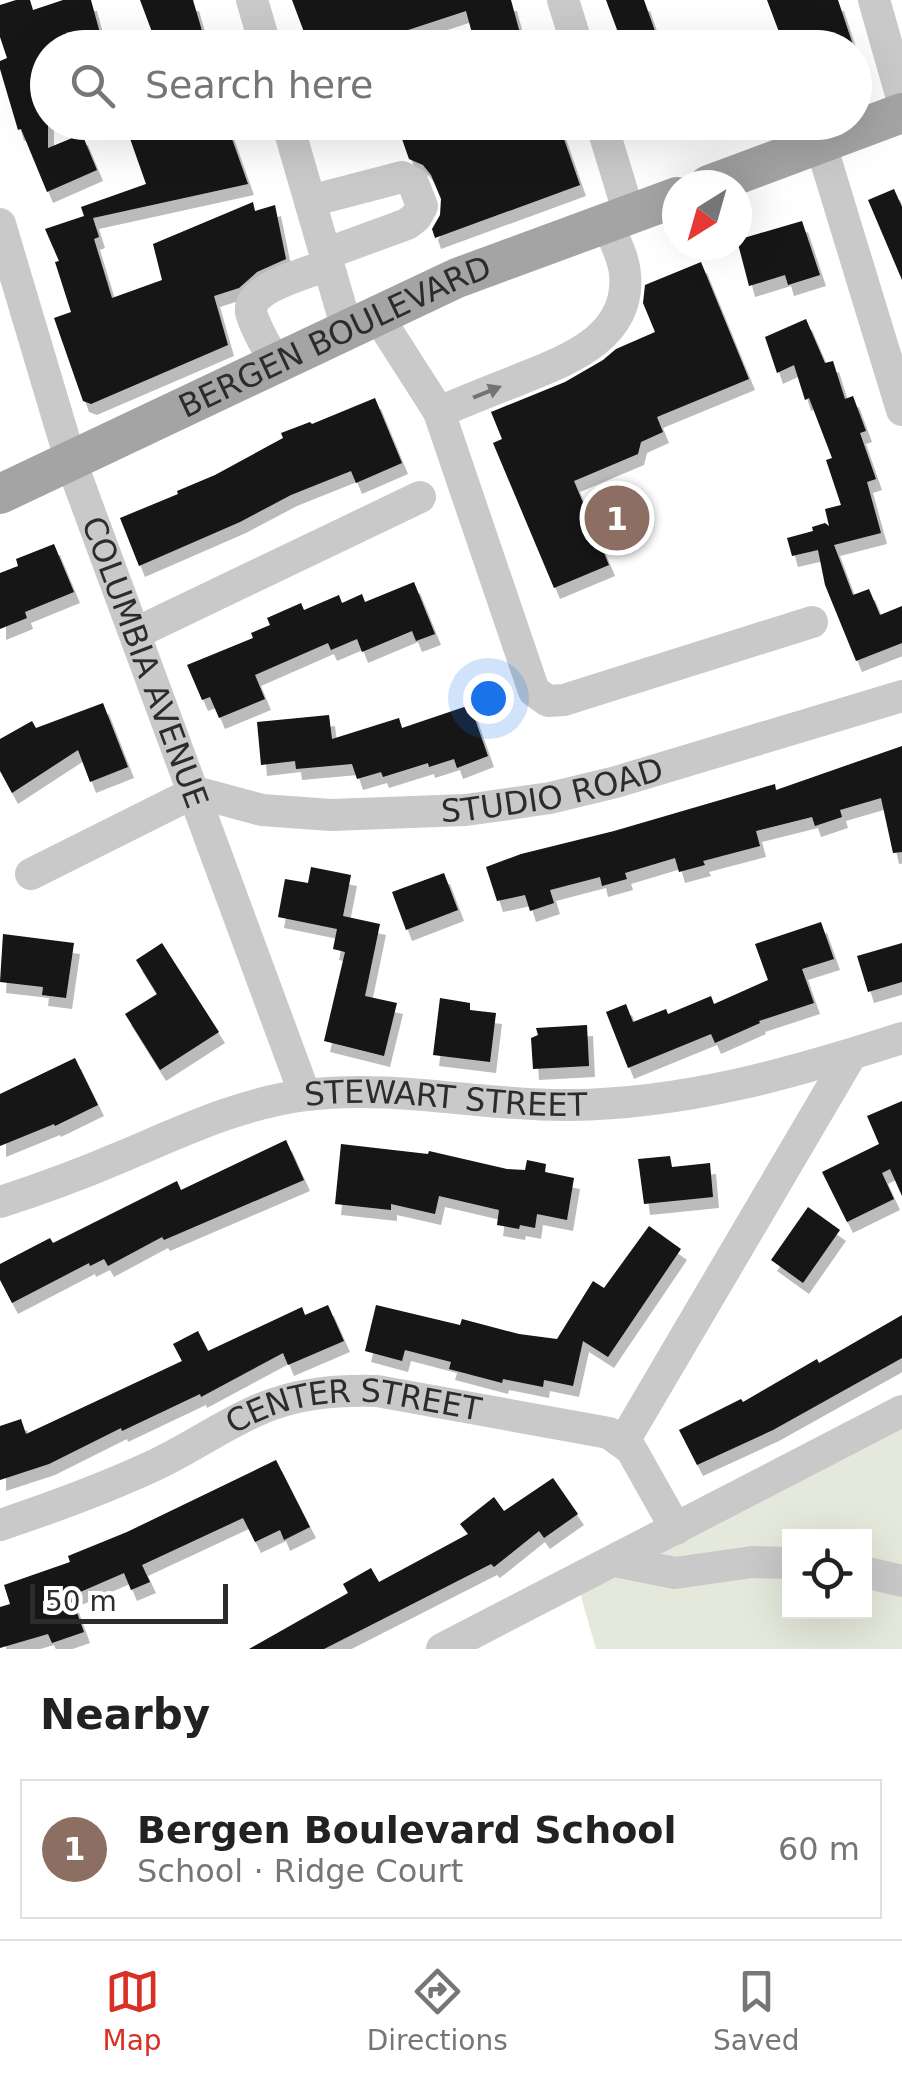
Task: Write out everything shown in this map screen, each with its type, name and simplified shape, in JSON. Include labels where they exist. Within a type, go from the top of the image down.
[{"type":"main road","points":[[872,124],[902,113]]},
{"type":"main road","points":[[750,170],[831,140]]},
{"type":"main road","name":"BERGEN BOULEVARD","points":[[0,494],[456,278],[662,202]]},
{"type":"street","points":[[252,0],[261,30]]},
{"type":"street","points":[[564,0],[573,30]]},
{"type":"street","points":[[874,0],[902,98]]},
{"type":"street","points":[[292,140],[327,259],[362,322],[439,412],[534,690],[548,701],[564,700],[812,622]]},
{"type":"street","points":[[439,412],[576,356],[599,340],[614,322],[626,272],[604,140]]},
{"type":"street","points":[[820,144],[902,410]]},
{"type":"street","points":[[275,363],[251,310],[253,299],[263,290],[407,224],[422,206],[414,183],[402,177],[310,201]]},
{"type":"street","name":"COLUMBIA AVENUE","points":[[0,224],[71,462],[305,1095]]},
{"type":"street","points":[[136,633],[420,497]]},
{"type":"street","name":"STUDIO ROAD","points":[[196,792],[262,810],[314,814],[398,815],[466,810],[550,798],[616,782],[902,696]]},
{"type":"street","points":[[31,874],[196,792]]},
{"type":"street","name":"STEWART STREET","points":[[0,1202],[117,1159],[209,1119],[265,1102],[364,1090],[518,1103],[638,1102],[706,1093],[902,1038]]},
{"type":"street","points":[[676,1529],[624,1442],[851,1054]]},
{"type":"street","name":"CENTER STREET","points":[[0,1525],[93,1493],[258,1410],[298,1396],[340,1390],[377,1391],[609,1433],[624,1442]]},
{"type":"street","points":[[442,1649],[902,1412]]},
{"type":"street","points":[[615,1561],[675,1573],[752,1562],[782,1563]]},
{"type":"street","points":[[872,1574],[902,1580]]},
{"type":"shaded area","points":[[902,1413],[902,1649],[596,1649],[574,1572]]},
{"type":"building","points":[[30,0],[33,10],[63,0],[91,0],[99,30],[30,30],[30,140],[48,140],[48,148],[67,140],[84,140],[97,170],[47,192],[21,129],[18,130],[0,69],[0,61],[7,58],[0,37],[0,5]]},
{"type":"building","points":[[140,0],[193,0],[202,30],[151,30]]},
{"type":"building","points":[[292,0],[511,0],[519,30],[471,30],[466,11],[408,30],[303,30]]},
{"type":"building","points":[[606,0],[644,0],[655,30],[617,30]]},
{"type":"building","points":[[767,0],[838,0],[848,30],[778,30]]},
{"type":"building","points":[[131,140],[232,140],[248,184],[93,218],[99,237],[94,239],[112,298],[162,280],[153,244],[253,202],[255,211],[275,205],[286,259],[257,272],[239,288],[214,296],[228,345],[91,404],[83,401],[54,318],[71,312],[55,262],[59,261],[45,229],[84,216],[81,207],[146,184]]},
{"type":"building","points":[[402,140],[564,140],[580,185],[435,238],[432,229],[440,215],[441,199],[423,165],[409,159]]},
{"type":"building","points":[[894,189],[902,207],[902,280],[868,200]]},
{"type":"building","points":[[802,221],[820,275],[788,285],[785,275],[749,286],[742,260],[752,260],[752,236]]},
{"type":"building","points":[[701,262],[749,379],[657,417],[663,432],[641,442],[638,454],[574,481],[609,565],[554,588],[493,443],[502,439],[491,412],[565,382],[616,349],[655,332],[643,303],[645,285]]},
{"type":"building","points":[[806,319],[825,363],[833,361],[845,399],[853,396],[866,431],[860,433],[876,479],[867,482],[881,533],[834,545],[853,595],[869,589],[880,615],[902,606],[902,643],[856,661],[825,585],[818,550],[792,556],[787,538],[813,531],[812,527],[825,523],[829,526],[825,509],[841,505],[826,460],[832,458],[809,398],[805,400],[794,365],[777,373],[765,337]]},
{"type":"building","points":[[375,398],[402,463],[356,483],[351,471],[139,566],[120,518],[215,475],[283,438],[281,433]]},
{"type":"building","points":[[54,544],[74,592],[25,612],[27,618],[0,629],[0,573],[18,566],[16,559]]},
{"type":"building","points":[[414,582],[435,634],[416,641],[412,631],[362,652],[357,639],[331,650],[328,643],[255,675],[265,699],[219,718],[210,697],[202,700],[187,665],[253,638],[251,633],[270,625],[267,618],[301,603],[304,610],[339,595],[342,603],[362,594],[365,602]]},
{"type":"building","points":[[103,703],[128,767],[90,782],[78,750],[12,793],[0,771],[0,739],[32,721],[36,728]]},
{"type":"building","points":[[470,705],[488,756],[457,768],[454,759],[383,777],[381,772],[357,779],[352,764],[296,769],[295,761],[261,765],[257,722],[329,715],[332,739],[399,718],[402,728]]},
{"type":"building","points":[[902,746],[902,852],[893,853],[881,798],[840,810],[842,817],[815,826],[812,817],[756,831],[760,846],[703,861],[705,865],[679,872],[675,858],[625,873],[627,879],[602,886],[600,877],[550,890],[554,903],[530,911],[525,895],[497,901],[486,867],[775,784],[776,790]]},
{"type":"building","points":[[311,867],[351,875],[343,916],[380,924],[365,996],[397,1003],[384,1056],[324,1041],[345,952],[333,949],[337,929],[278,917],[285,879],[308,883]]},
{"type":"building","points":[[444,873],[458,910],[406,930],[392,892]]},
{"type":"building","points":[[821,922],[834,959],[802,969],[814,1003],[759,1021],[715,1043],[711,1034],[628,1068],[606,1012],[626,1004],[633,1022],[666,1009],[668,1014],[711,996],[714,1004],[768,980],[755,944]]},
{"type":"building","points":[[3,934],[74,943],[66,998],[42,995],[43,987],[0,982]]},
{"type":"building","points":[[162,943],[219,1032],[160,1070],[125,1014],[157,994],[136,960]]},
{"type":"building","points":[[902,943],[902,982],[868,992],[857,956]]},
{"type":"building","points":[[440,998],[470,1003],[470,1010],[496,1013],[490,1062],[433,1055]]},
{"type":"building","points":[[587,1025],[589,1066],[533,1069],[531,1038],[538,1035],[536,1028]]},
{"type":"building","points":[[75,1058],[98,1105],[0,1146],[0,1094]]},
{"type":"building","points":[[902,1101],[902,1196],[890,1169],[882,1173],[894,1199],[847,1222],[822,1172],[879,1144],[867,1116]]},
{"type":"building","points":[[286,1140],[304,1180],[164,1240],[162,1237],[108,1266],[104,1259],[90,1266],[89,1263],[12,1303],[0,1280],[0,1264],[50,1238],[53,1243],[177,1181],[181,1190]]},
{"type":"building","points":[[341,1144],[428,1154],[429,1151],[507,1169],[525,1170],[527,1160],[546,1164],[545,1172],[574,1178],[567,1220],[537,1214],[535,1228],[497,1225],[499,1210],[439,1196],[435,1214],[391,1204],[391,1210],[335,1204]]},
{"type":"building","points":[[670,1156],[672,1167],[710,1163],[713,1197],[644,1204],[638,1159]]},
{"type":"building","points":[[808,1207],[840,1230],[803,1283],[771,1260]]},
{"type":"building","points":[[649,1226],[681,1249],[608,1357],[583,1341],[573,1386],[544,1380],[543,1387],[503,1379],[502,1383],[449,1369],[451,1362],[405,1350],[402,1361],[365,1351],[376,1305],[460,1325],[462,1319],[557,1339],[593,1281],[604,1288]]},
{"type":"building","points":[[328,1305],[344,1341],[288,1365],[283,1353],[201,1397],[200,1394],[122,1431],[121,1428],[49,1464],[0,1480],[0,1426],[21,1419],[26,1434],[182,1361],[173,1344],[198,1331],[208,1351],[302,1307],[305,1315]]},
{"type":"building","points":[[902,1315],[902,1358],[773,1430],[697,1465],[679,1430],[741,1399],[743,1402],[817,1359],[819,1363]]},
{"type":"building","points":[[276,1460],[310,1527],[284,1540],[280,1530],[255,1542],[243,1518],[142,1565],[150,1582],[131,1590],[124,1573],[71,1596],[84,1632],[52,1643],[48,1634],[0,1648],[0,1607],[10,1604],[4,1585],[70,1562],[68,1556]]},
{"type":"building","points":[[553,1478],[578,1514],[544,1538],[539,1531],[494,1567],[491,1564],[324,1649],[249,1649],[348,1593],[343,1584],[371,1568],[379,1582],[468,1534],[460,1524],[494,1497],[504,1511]]},
{"type":"place","name":"Bergen Boulevard School","points":[[617,518]]}]
